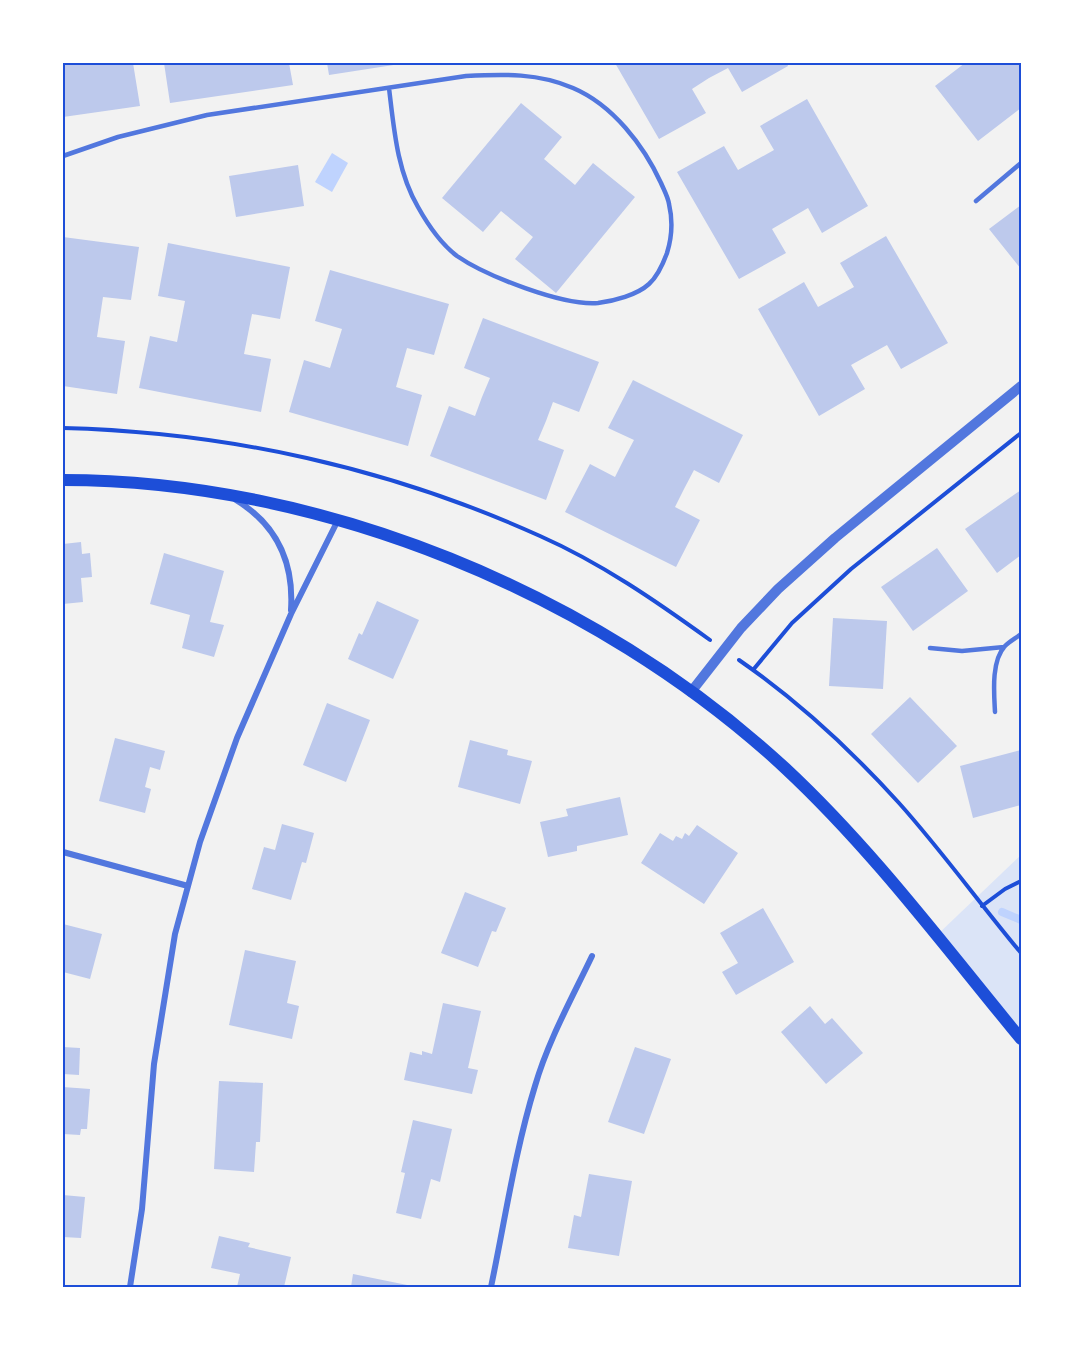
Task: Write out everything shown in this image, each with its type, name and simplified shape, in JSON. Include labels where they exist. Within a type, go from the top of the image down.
[{"type":"main road","points":[[63,480],[114,482],[228,495],[339,520],[474,567],[542,599],[632,652],[691,692],[785,768],[836,819],[892,883],[1021,1039]]},
{"type":"street","points":[[691,692],[741,628],[778,589],[835,538],[1021,386]]},
{"type":"street","points":[[228,495],[254,512],[264,522],[283,553],[289,567],[291,581],[291,614]]},
{"type":"street","points":[[130,1287],[142,1209],[154,1064],[175,934],[188,886],[200,842],[237,738],[291,614],[339,520]]},
{"type":"street","points":[[63,852],[188,886]]},
{"type":"street","points":[[491,1287],[519,1145],[535,1084],[592,956]]},
{"type":"lane","points":[[63,156],[118,136],[207,115],[466,76],[501,74],[552,80],[576,89],[598,103],[616,118],[651,161],[669,202],[672,236],[663,266],[649,284],[625,296],[597,303],[563,299],[502,279],[457,256],[437,236],[416,205],[402,171],[389,88]]},
{"type":"lane","points":[[976,201],[1021,163]]},
{"type":"lane","points":[[995,712],[993,684],[996,667],[1004,647],[1021,634]]},
{"type":"lane","points":[[930,648],[962,651],[1004,647]]},
{"type":"path","points":[[63,428],[106,429],[221,441],[347,467],[412,487],[475,509],[541,536],[642,592],[697,630]]},
{"type":"path","points":[[1021,433],[851,569],[792,623],[753,670],[829,732],[900,804],[1021,953]]},
{"type":"path","points":[[982,906],[1005,889],[1021,881]]},
{"type":"shaded area","points":[[1021,855],[1021,1039],[936,936]]},
{"type":"water","points":[[332,153],[348,163],[332,192],[315,182]]},
{"type":"building","points":[[63,63],[133,63],[140,106],[63,117]]},
{"type":"building","points":[[164,63],[289,63],[293,85],[170,103]]},
{"type":"building","points":[[327,63],[399,63],[400,64],[329,75]]},
{"type":"building","points":[[615,63],[787,63],[788,66],[742,92],[728,68],[709,78],[692,89],[706,113],[659,139]]},
{"type":"building","points":[[965,63],[1021,63],[1021,108],[978,141],[935,86]]},
{"type":"building","points":[[807,99],[868,206],[822,233],[808,208],[772,229],[786,253],[739,279],[677,172],[724,146],[738,170],[774,150],[760,126]]},
{"type":"building","points":[[521,103],[562,137],[544,159],[575,185],[593,163],[635,197],[556,293],[515,259],[533,237],[501,211],[483,232],[442,198]]},
{"type":"building","points":[[298,165],[304,206],[236,217],[229,176]]},
{"type":"building","points":[[1021,205],[1021,269],[989,229]]},
{"type":"building","points":[[886,236],[948,343],[901,369],[887,345],[851,365],[865,389],[819,416],[758,309],[804,282],[818,307],[854,287],[840,263]]},
{"type":"building","points":[[63,237],[139,247],[131,300],[103,297],[97,337],[125,341],[117,394],[63,386]]},
{"type":"building","points":[[168,243],[290,267],[280,319],[252,314],[244,354],[271,359],[261,412],[139,388],[150,336],[177,342],[185,301],[158,296]]},
{"type":"building","points":[[330,270],[449,304],[434,355],[407,348],[396,387],[422,395],[408,446],[289,412],[304,360],[330,368],[342,329],[315,321]]},
{"type":"building","points":[[483,318],[599,362],[579,412],[553,402],[538,440],[564,450],[546,500],[430,456],[449,406],[475,416],[490,378],[464,368]]},
{"type":"building","points":[[633,380],[743,435],[719,483],[694,470],[684,489],[675,507],[700,520],[676,567],[565,512],[590,464],[615,477],[634,440],[608,428]]},
{"type":"building","points":[[1021,490],[1021,555],[997,573],[965,529]]},
{"type":"building","points":[[81,542],[82,554],[90,553],[92,577],[81,578],[83,602],[63,604],[63,544]]},
{"type":"building","points":[[937,548],[968,591],[913,631],[881,587]]},
{"type":"building","points":[[164,553],[224,571],[210,622],[224,625],[214,657],[182,648],[190,615],[150,604]]},
{"type":"building","points":[[377,601],[419,620],[393,679],[348,659]]},
{"type":"building","points":[[833,618],[887,621],[883,689],[829,686]]},
{"type":"building","points":[[910,697],[957,746],[918,783],[871,734]]},
{"type":"building","points":[[327,703],[370,720],[346,782],[303,765]]},
{"type":"building","points":[[115,738],[165,751],[160,770],[150,767],[145,787],[151,789],[145,813],[99,801]]},
{"type":"building","points":[[470,740],[508,750],[507,755],[532,761],[520,804],[458,787]]},
{"type":"building","points":[[1021,750],[1021,805],[973,818],[960,766]]},
{"type":"building","points":[[620,797],[628,835],[577,846],[577,851],[548,857],[540,822],[568,816],[566,809]]},
{"type":"building","points":[[282,824],[314,833],[306,863],[302,862],[291,900],[252,889],[264,847],[275,850]]},
{"type":"building","points":[[697,825],[738,853],[704,904],[641,863],[660,833],[673,841],[676,836],[682,839],[685,833],[689,836]]},
{"type":"building","points":[[465,892],[506,908],[496,932],[492,931],[478,967],[441,953]]},
{"type":"building","points":[[763,908],[794,962],[736,995],[722,972],[738,963],[720,933]]},
{"type":"building","points":[[63,924],[102,934],[90,979],[63,972]]},
{"type":"building","points":[[245,950],[296,961],[287,1003],[299,1006],[292,1039],[229,1025]]},
{"type":"building","points":[[443,1003],[481,1011],[468,1068],[478,1070],[472,1094],[404,1080],[410,1052],[422,1055],[422,1051],[432,1054]]},
{"type":"building","points":[[810,1006],[825,1024],[832,1018],[863,1053],[826,1084],[781,1032]]},
{"type":"building","points":[[63,1047],[80,1048],[79,1075],[63,1074]]},
{"type":"building","points":[[635,1047],[671,1059],[644,1134],[608,1122]]},
{"type":"building","points":[[219,1081],[263,1083],[260,1142],[256,1142],[254,1172],[214,1169]]},
{"type":"building","points":[[63,1087],[90,1089],[87,1129],[81,1129],[80,1135],[63,1134]]},
{"type":"building","points":[[413,1120],[452,1129],[440,1182],[431,1179],[421,1219],[396,1213],[405,1173],[401,1172]]},
{"type":"building","points":[[589,1174],[632,1181],[619,1256],[568,1248],[574,1215],[581,1217]]},
{"type":"building","points":[[63,1195],[85,1197],[81,1238],[63,1237]]},
{"type":"building","points":[[219,1236],[250,1243],[248,1247],[291,1257],[284,1287],[237,1287],[240,1274],[211,1268]]},
{"type":"building","points":[[353,1274],[412,1286],[412,1287],[351,1287]]},
{"type":"waterway","points":[[1002,912],[1021,920]]}]
